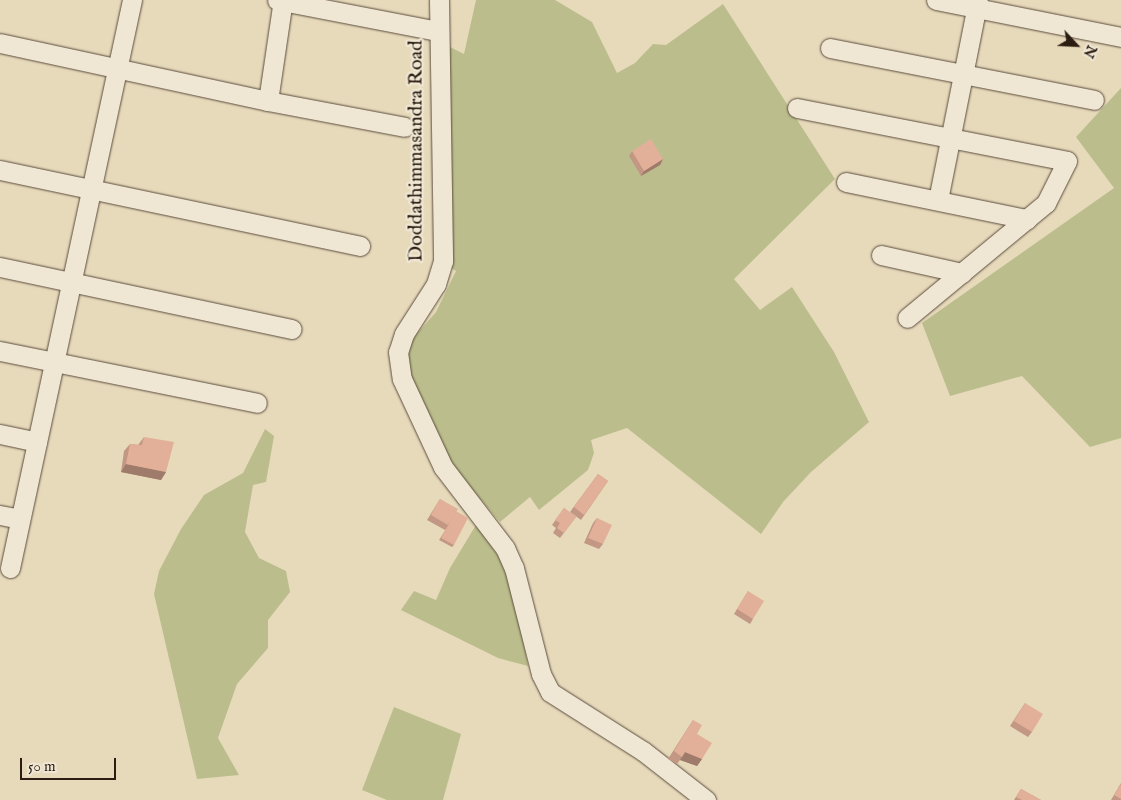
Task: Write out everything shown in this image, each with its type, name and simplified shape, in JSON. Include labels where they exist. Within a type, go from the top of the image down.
[{"type":"street","points":[[10,568],[132,0]]},
{"type":"street","points":[[268,101],[281,0],[438,31]]},
{"type":"street","name":"Doddathimmasandra Road","points":[[439,0],[443,261],[436,284],[401,343],[398,365],[402,378],[443,467],[505,548],[514,568],[541,674],[550,692],[638,747],[706,800]]},
{"type":"street","points":[[936,0],[977,4],[1121,37]]},
{"type":"street","points":[[938,200],[977,4]]},
{"type":"street","points":[[0,43],[268,101],[405,127]]},
{"type":"street","points":[[830,48],[1094,100]]},
{"type":"street","points":[[797,108],[1067,161],[1046,203],[907,318]]},
{"type":"street","points":[[0,170],[360,246]]},
{"type":"street","points":[[846,182],[1027,219]]},
{"type":"street","points":[[881,255],[962,273]]},
{"type":"street","points":[[0,266],[72,280],[291,329]]},
{"type":"street","points":[[0,351],[54,364],[257,403]]},
{"type":"street","points":[[0,434],[37,442]]},
{"type":"street","points":[[0,515],[20,519]]},
{"type":"green space","points":[[476,0],[555,0],[592,22],[617,73],[635,63],[653,44],[666,45],[723,4],[835,179],[734,279],[760,310],[792,287],[834,352],[869,422],[811,472],[783,502],[761,534],[627,428],[591,440],[594,453],[588,470],[539,510],[530,497],[500,522],[447,460],[411,376],[407,345],[436,312],[456,271],[451,268],[452,210],[448,146],[450,47],[464,54]]},
{"type":"green space","points":[[1121,88],[1121,438],[1090,447],[1022,376],[950,396],[922,323],[1114,188],[1076,137]]},
{"type":"green space","points":[[265,429],[274,436],[266,482],[253,485],[245,532],[259,558],[286,571],[290,592],[268,620],[268,648],[237,684],[218,738],[239,775],[197,779],[154,594],[159,571],[181,529],[204,495],[243,473]]},
{"type":"green space","points":[[476,525],[502,561],[518,610],[528,666],[498,658],[401,610],[414,591],[436,600],[450,568]]},
{"type":"green space","points":[[394,707],[461,734],[443,800],[387,800],[362,790]]},
{"type":"building","points":[[651,139],[663,159],[644,171],[632,151]]},
{"type":"building","points":[[144,437],[174,442],[166,472],[126,464],[130,444],[142,445]]},
{"type":"building","points":[[598,474],[608,481],[584,515],[574,507]]},
{"type":"building","points":[[440,499],[458,509],[448,525],[431,515]]},
{"type":"building","points":[[564,508],[576,517],[564,533],[557,528],[560,523],[555,520]]},
{"type":"building","points":[[456,511],[468,518],[454,545],[441,538]]},
{"type":"building","points":[[597,518],[612,525],[603,544],[588,538]]},
{"type":"building","points":[[748,591],[764,601],[753,619],[737,609]]},
{"type":"building","points":[[1025,703],[1043,714],[1032,732],[1014,721]]},
{"type":"building","points":[[693,720],[702,725],[697,734],[712,743],[702,759],[685,752],[682,757],[674,751]]},
{"type":"building","points":[[1121,784],[1121,799],[1114,795]]},
{"type":"building","points":[[1021,789],[1041,800],[1022,800],[1016,797]]}]
